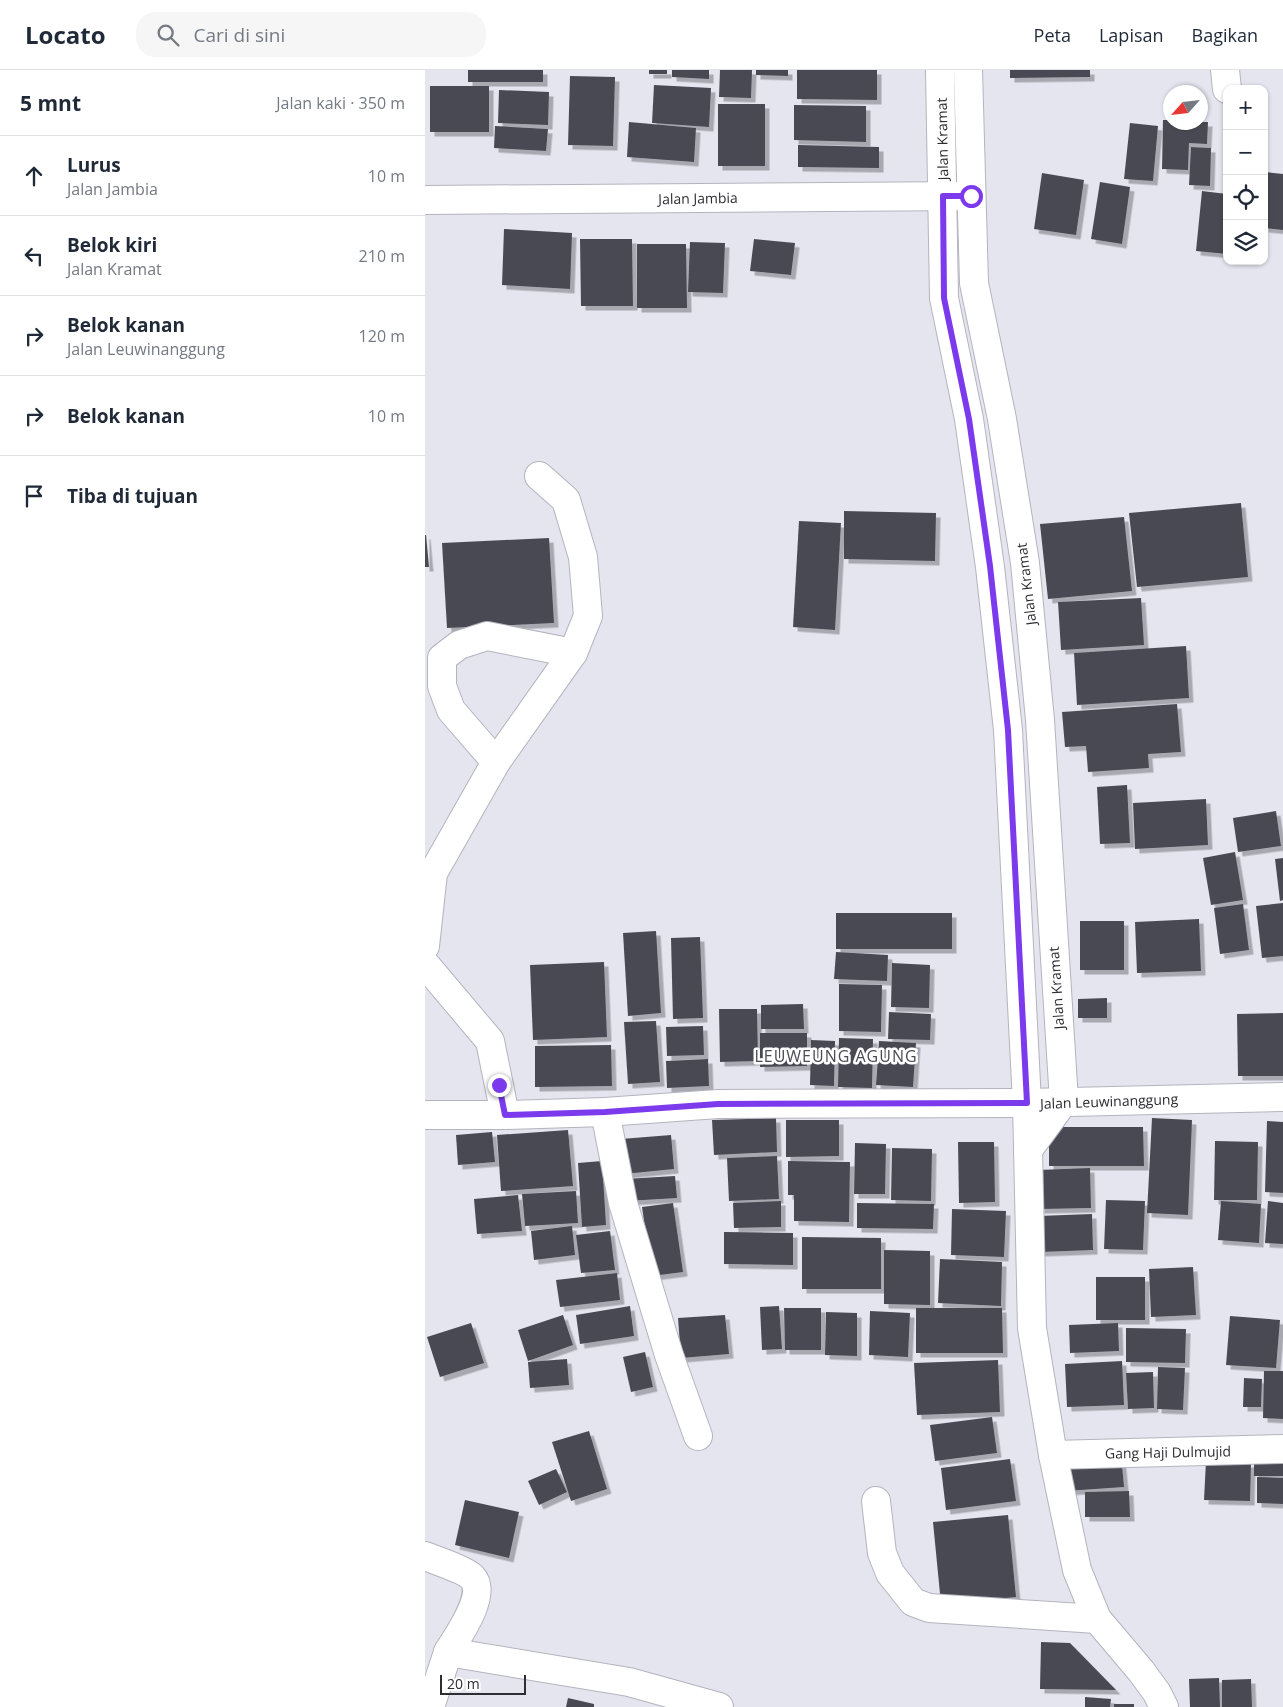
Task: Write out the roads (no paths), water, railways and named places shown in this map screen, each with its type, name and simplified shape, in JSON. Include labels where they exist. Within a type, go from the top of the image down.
[{"type":"street","name":"Jalan Kramat","points":[[940,70],[944,298],[969,419],[990,566],[1008,730],[1027,1103],[1032,1328],[1053,1455],[1077,1570],[1097,1619],[1141,1671],[1157,1693],[1164,1707]]},
{"type":"street","name":"Jalan Kramat","points":[[968,70],[975,284],[1001,419],[1025,563],[1040,720],[1063,1101]]},
{"type":"street","points":[[1225,70],[1227,85]]},
{"type":"street","name":"Jalan Jambia","points":[[425,200],[971,196]]},
{"type":"street","points":[[425,946],[433,873],[496,762],[573,653],[588,616],[583,557],[566,500],[539,476]]},
{"type":"street","points":[[496,762],[451,710],[442,686],[442,658],[459,646],[487,636],[573,653]]},
{"type":"street","points":[[425,964],[490,1041],[505,1115]]},
{"type":"street","name":"Jalan Leuwinanggung","points":[[425,1115],[605,1112],[718,1104],[1027,1103],[1283,1097]]},
{"type":"street","points":[[1028,1150],[1063,1101]]},
{"type":"street","points":[[605,1112],[623,1203],[669,1355],[698,1436]]},
{"type":"street","name":"Gang Haji Dulmujid","points":[[1053,1455],[1283,1449]]},
{"type":"street","points":[[876,1501],[882,1553],[890,1573],[913,1602],[929,1608],[1097,1619]]},
{"type":"street","points":[[425,1556],[472,1576],[477,1587],[476,1597],[467,1621],[448,1652],[430,1707]]},
{"type":"street","points":[[448,1652],[629,1682],[719,1707]]},
{"type":"district","name":"LEUWEUNG AGUNG","points":[[836,1056]]}]
